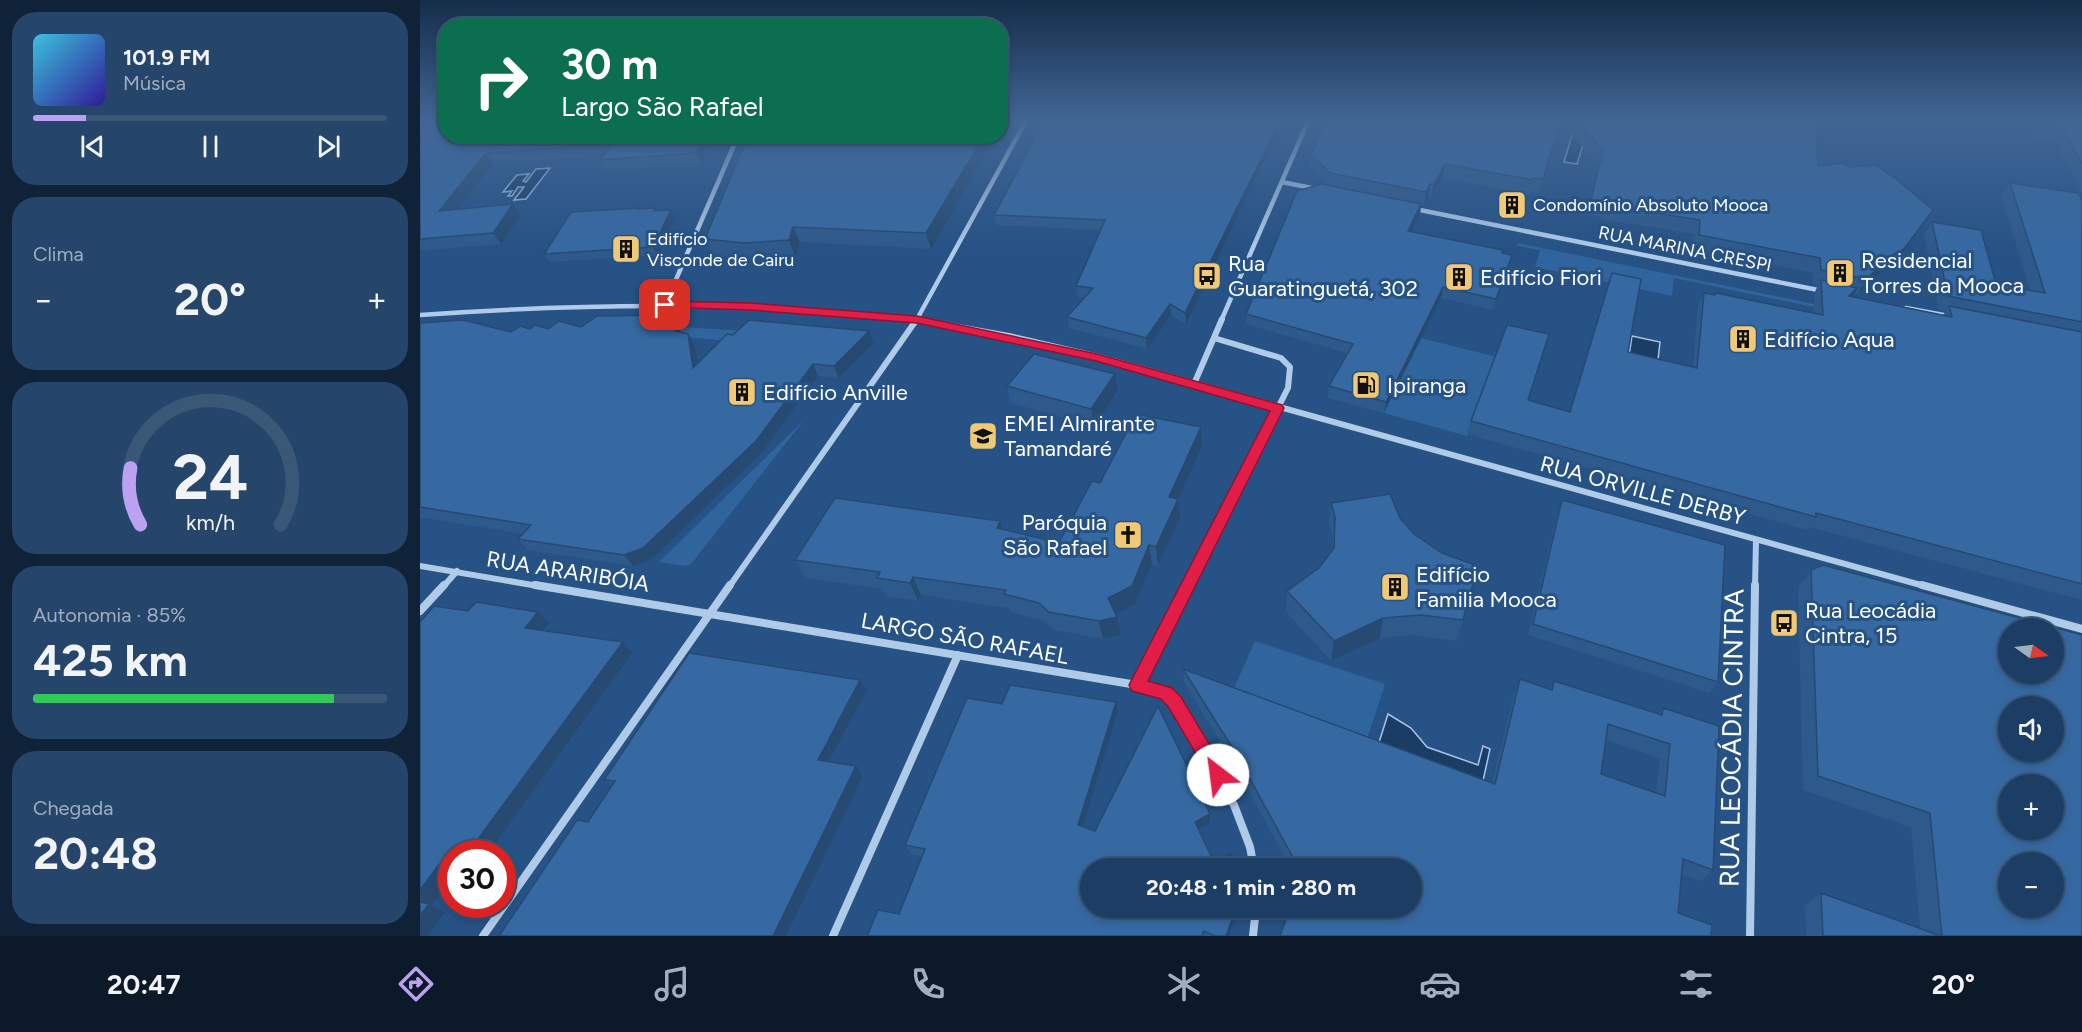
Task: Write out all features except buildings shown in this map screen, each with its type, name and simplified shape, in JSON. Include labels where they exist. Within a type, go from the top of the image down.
[{"type":"street","points":[[665,305],[726,163]]},
{"type":"street","points":[[483,936],[917,320],[1003,163]]},
{"type":"street","points":[[1194,384],[1290,163]]},
{"type":"street","points":[[1282,182],[1329,191]]},
{"type":"street","name":"RUA MARINA CRESPI","points":[[1410,208],[1830,292]]},
{"type":"street","name":"RUA ORVILLE DERBY","points":[[420,315],[531,308],[665,305],[750,307],[917,320],[1055,348],[1194,384],[2082,629]]},
{"type":"street","points":[[1900,306],[1959,318]]},
{"type":"street","points":[[1137,685],[1288,388],[1290,367],[1281,358],[1214,338]]},
{"type":"street","name":"RUA LEOCÁDIA CINTRA","points":[[1750,936],[1756,540]]},
{"type":"street","name":"RUA ARARIBÓIA","points":[[420,566],[710,613]]},
{"type":"street","points":[[420,611],[457,571]]},
{"type":"street","name":"LARGO SÃO RAFAEL","points":[[710,613],[1137,685],[1166,693],[1179,708],[1238,811],[1252,858]]},
{"type":"street","points":[[833,936],[958,655]]},
{"type":"street","points":[[1253,936],[1255,918]]},
{"type":"shaded area","points":[[550,168],[526,199],[514,200],[524,187],[518,187],[512,196],[508,196],[512,191],[503,192],[517,175],[529,174],[523,181],[526,182],[536,169]]},
{"type":"shaded area","points":[[1518,243],[1814,304],[1814,307],[1674,278],[1672,296],[1535,267],[1540,250],[1517,246]]},
{"type":"shaded area","points":[[663,326],[748,331],[737,342],[654,334]]},
{"type":"shaded area","points":[[1632,336],[1660,342],[1657,368],[1628,362]]},
{"type":"shaded area","points":[[1421,338],[1497,357],[1467,436],[1384,413]]},
{"type":"shaded area","points":[[804,420],[691,564],[685,566],[659,562]]},
{"type":"shaded area","points":[[1255,641],[1385,684],[1364,748],[1229,700]]},
{"type":"shaded area","points":[[1388,714],[1411,728],[1427,747],[1478,765],[1483,746],[1490,749],[1481,790],[1376,752]]},
{"type":"place","name":"Condomínio Absoluto Mooca","points":[[1512,205]]},
{"type":"place","name":"Edifício Visconde de Cairu","points":[[626,249]]},
{"type":"place","name":"Residencial Torres da Mooca","points":[[1840,273]]},
{"type":"place","name":"Rua Guaratinguetá, 302","points":[[1207,276]]},
{"type":"place","name":"Edifício Fiori","points":[[1459,277]]},
{"type":"place","name":"Edifício Aqua","points":[[1743,339]]},
{"type":"place","name":"Ipiranga","points":[[1366,385]]},
{"type":"place","name":"Edifício Anville","points":[[742,392]]},
{"type":"place","name":"EMEI Almirante Tamandaré","points":[[983,436]]},
{"type":"place","name":"Paróquia São Rafael","points":[[1128,535]]},
{"type":"place","name":"Edifício Familia Mooca","points":[[1395,587]]},
{"type":"place","name":"Rua Leocádia Cintra, 15","points":[[1784,623]]},
{"type":"route","points":[[665,305],[750,307],[917,320],[993,334],[1151,371],[1278,408],[1137,685],[1166,693],[1175,703],[1218,775]]}]
